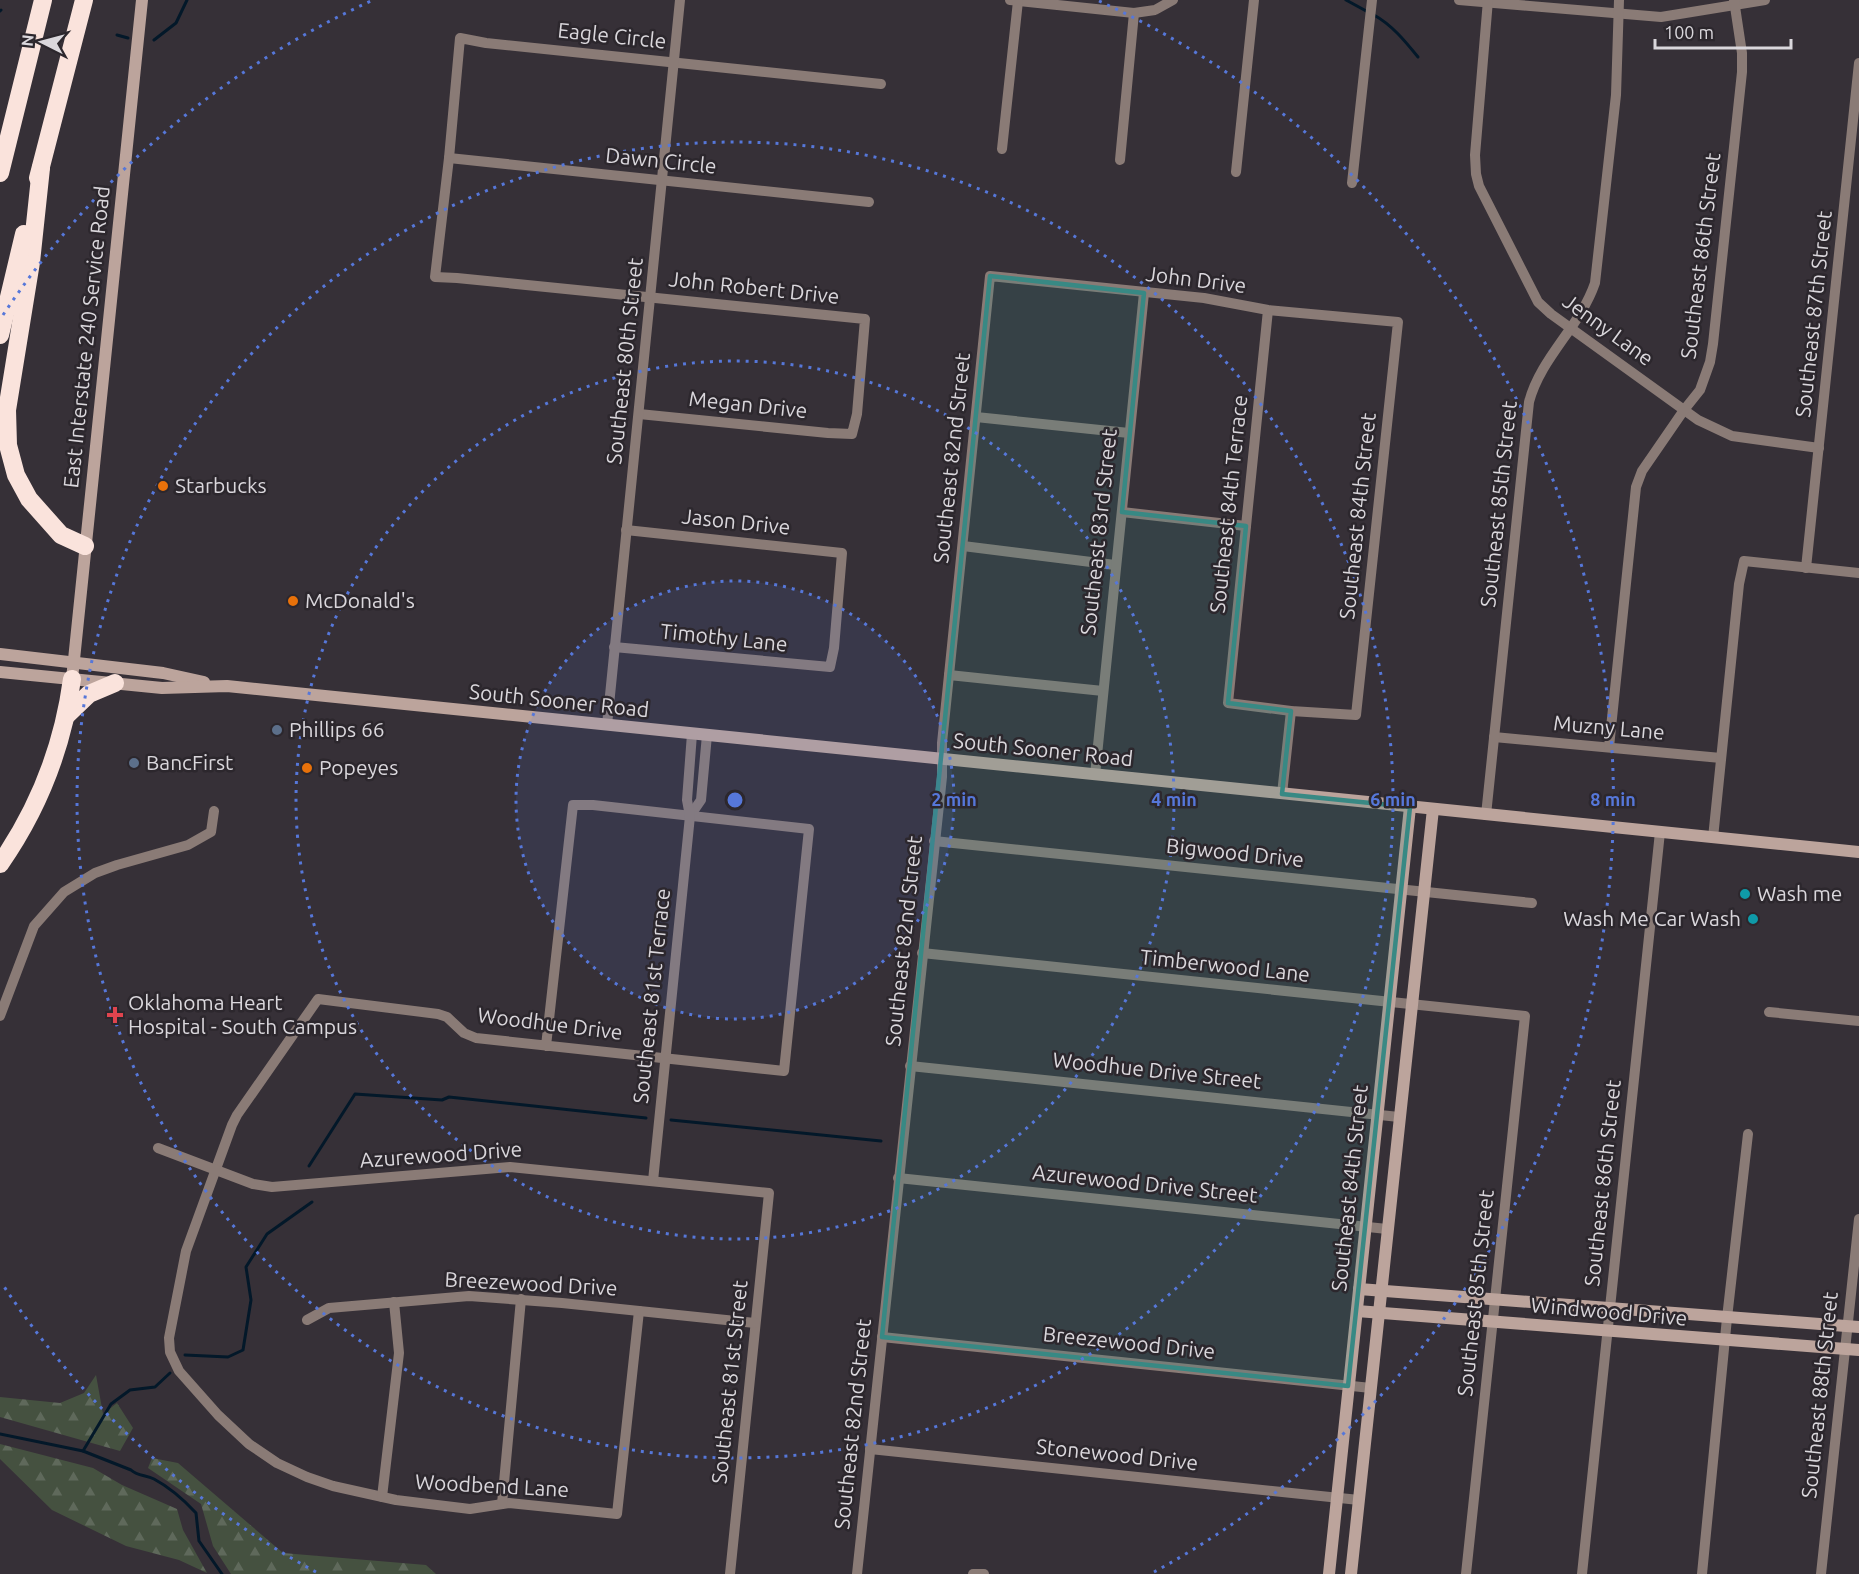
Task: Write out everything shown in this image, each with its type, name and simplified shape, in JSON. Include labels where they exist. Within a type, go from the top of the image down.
[{"type":"highway","points":[[0,173],[43,0]]},
{"type":"highway","points":[[0,335],[84,0]]},
{"type":"highway","points":[[41,168],[31,262],[7,410],[8,445],[16,475],[34,506],[61,535],[85,546]]},
{"type":"highway","points":[[0,864],[26,823],[42,791],[66,716],[74,670]]},
{"type":"highway","points":[[66,716],[89,694],[115,683]]},
{"type":"street","name":"East Interstate 240 Service Road","points":[[74,670],[142,0]]},
{"type":"street","name":"Southeast 80th Street","points":[[607,725],[680,0]]},
{"type":"street","points":[[1010,0],[1134,13],[1155,10],[1173,0]]},
{"type":"street","points":[[1236,172],[1254,0]]},
{"type":"street","points":[[1352,183],[1372,0]]},
{"type":"street","points":[[1459,0],[1661,17],[1734,3],[1766,0]]},
{"type":"street","name":"Southeast 85th Street","points":[[1486,815],[1529,402],[1538,377],[1588,301],[1598,271],[1616,95],[1619,0]]},
{"type":"street","points":[[1002,148],[1018,1]]},
{"type":"street","name":"Jenny Lane","points":[[1488,1],[1475,154],[1476,174],[1485,200],[1538,302],[1571,329],[1698,420],[1732,436],[1820,448]]},
{"type":"street","name":"Southeast 86th Street","points":[[1609,747],[1636,487],[1642,471],[1683,410],[1700,390],[1710,362],[1742,72],[1742,53],[1734,3]]},
{"type":"street","points":[[1120,160],[1134,13]]},
{"type":"street","name":"Eagle Circle","points":[[449,158],[460,38],[486,43],[881,84]]},
{"type":"street","name":"Southeast 87th Street","points":[[1806,568],[1859,63]]},
{"type":"street","name":"Dawn Circle","points":[[449,158],[869,202]]},
{"type":"street","name":"John Robert Drive","points":[[449,158],[435,278],[457,278],[865,319],[852,434]]},
{"type":"street","name":"John Drive","points":[[990,276],[1204,298],[1268,310],[1398,322]]},
{"type":"street","name":"Southeast 82nd Street","points":[[857,1574],[942,777],[949,675],[990,276]]},
{"type":"street","name":"Southeast 83rd Street","points":[[1095,775],[1144,293]]},
{"type":"street","name":"Southeast 84th Terrace","points":[[1268,310],[1228,703],[1291,711]]},
{"type":"street","name":"Southeast 84th Street","points":[[1291,711],[1356,715],[1398,322]]},
{"type":"street","name":"Megan Drive","points":[[639,414],[852,434]]},
{"type":"street","points":[[976,417],[1129,433]]},
{"type":"street","points":[[1122,512],[1246,526]]},
{"type":"street","name":"Jason Drive","points":[[626,530],[842,553],[834,648],[830,668]]},
{"type":"street","points":[[963,546],[1115,565]]},
{"type":"street","points":[[1713,838],[1739,584],[1744,561],[1859,573]]},
{"type":"street","name":"Timothy Lane","points":[[614,647],[830,668]]},
{"type":"street","name":"South Sooner Road","points":[[0,654],[74,670],[115,683],[162,688],[223,686]]},
{"type":"street","name":"South Sooner Road","points":[[0,672],[74,670],[163,673],[223,686],[1859,852]]},
{"type":"street","points":[[949,675],[1103,691]]},
{"type":"street","points":[[1282,794],[1291,711]]},
{"type":"street","name":"Southeast 81st Terrace","points":[[652,1181],[690,816],[687,801],[692,734]]},
{"type":"street","name":"Southeast 81st Terrace","points":[[690,816],[701,801],[707,735]]},
{"type":"street","name":"Muzny Lane","points":[[1494,737],[1721,758]]},
{"type":"street","points":[[546,1046],[573,805],[690,816]]},
{"type":"street","name":"Southeast 84th Street","points":[[1329,1574],[1410,807]]},
{"type":"street","name":"Southeast 84th Street","points":[[1352,1574],[1433,809]]},
{"type":"street","points":[[0,1016],[34,926],[64,892],[82,880],[106,869],[193,843],[211,832],[214,811]]},
{"type":"street","name":"Woodhue Drive","points":[[318,999],[438,1014],[447,1017],[464,1033],[476,1038],[784,1071],[809,828],[690,816]]},
{"type":"street","name":"Southeast 86th Street","points":[[1582,1574],[1660,832]]},
{"type":"street","name":"Bigwood Drive","points":[[934,841],[1532,903]]},
{"type":"street","name":"Timberwood Lane","points":[[922,954],[1525,1016]]},
{"type":"street","name":"Woodbend Lane","points":[[318,999],[237,1115],[188,1245],[170,1327],[170,1352],[179,1371],[235,1432],[277,1463],[322,1483],[382,1497],[470,1509],[501,1504],[521,1504],[617,1514],[639,1311]]},
{"type":"street","points":[[1769,1012],[1859,1021]]},
{"type":"street","name":"Southeast 85th Street","points":[[1466,1574],[1525,1016]]},
{"type":"street","name":"Woodhue Drive Street","points":[[910,1066],[1399,1117]]},
{"type":"street","points":[[1702,1574],[1748,1134]]},
{"type":"street","name":"Azurewood Drive","points":[[158,1148],[253,1184],[272,1187],[510,1167],[769,1193]]},
{"type":"street","name":"Azurewood Drive Street","points":[[898,1178],[1387,1229]]},
{"type":"street","name":"Southeast 81st Street","points":[[730,1574],[769,1193]]},
{"type":"street","name":"Southeast 88th Street","points":[[1821,1574],[1845,1349],[1853,1327],[1859,1220]]},
{"type":"street","name":"Windwood Drive","points":[[1359,1289],[1853,1327]]},
{"type":"street","name":"Breezewood Drive","points":[[307,1320],[329,1308],[469,1296],[521,1299],[755,1323]]},
{"type":"street","points":[[501,1504],[521,1299]]},
{"type":"street","points":[[382,1497],[399,1353],[394,1302]]},
{"type":"street","name":"Windwood Drive","points":[[1357,1311],[1859,1350]]},
{"type":"street","name":"Breezewood Drive","points":[[882,1337],[1371,1388]]},
{"type":"street","name":"Stonewood Drive","points":[[870,1449],[1359,1500]]},
{"type":"highlighted area","points":[[990,276],[1144,293],[1122,512],[1246,526],[1228,703],[1291,711],[1282,794],[1410,807],[1348,1386],[882,1337]]},
{"type":"green space","points":[[96,1375],[103,1414],[117,1403],[133,1428],[120,1451],[0,1417],[0,1397],[60,1403],[84,1393]]},
{"type":"green space","points":[[0,1444],[93,1468],[122,1485],[177,1509],[183,1530],[207,1573],[179,1560],[126,1546],[52,1510],[0,1459]]},
{"type":"green space","points":[[152,1458],[178,1463],[283,1553],[426,1565],[436,1574],[231,1574],[213,1546],[201,1504],[148,1468]]},
{"type":"waterway","points":[[154,40],[176,23],[187,0]]},
{"type":"waterway","points":[[1346,0],[1368,12]]},
{"type":"waterway","points":[[1374,15],[1392,28],[1418,57]]},
{"type":"waterway","points":[[117,35],[128,38]]},
{"type":"waterway","points":[[309,1166],[355,1094],[442,1100],[449,1097],[646,1118]]},
{"type":"waterway","points":[[671,1120],[881,1141]]},
{"type":"waterway","points":[[185,1355],[228,1357],[243,1350],[251,1300],[246,1267],[267,1234],[312,1202]]},
{"type":"waterway","points":[[83,1451],[111,1404],[130,1390],[155,1387],[170,1373]]},
{"type":"waterway","points":[[0,1434],[83,1451],[160,1482],[196,1513],[199,1541],[222,1574]]},
{"type":"place","name":"Starbucks","points":[[163,486]]},
{"type":"place","name":"McDonald's","points":[[293,601]]},
{"type":"place","name":"Phillips 66","points":[[277,730]]},
{"type":"place","name":"BancFirst","points":[[134,763]]},
{"type":"place","name":"Popeyes","points":[[307,768]]},
{"type":"place","name":"Wash me","points":[[1745,894]]},
{"type":"place","name":"Wash Me Car Wash","points":[[1753,919]]},
{"type":"place","name":"Oklahoma Heart Hospital - South Campus","points":[[115,1015]]}]
